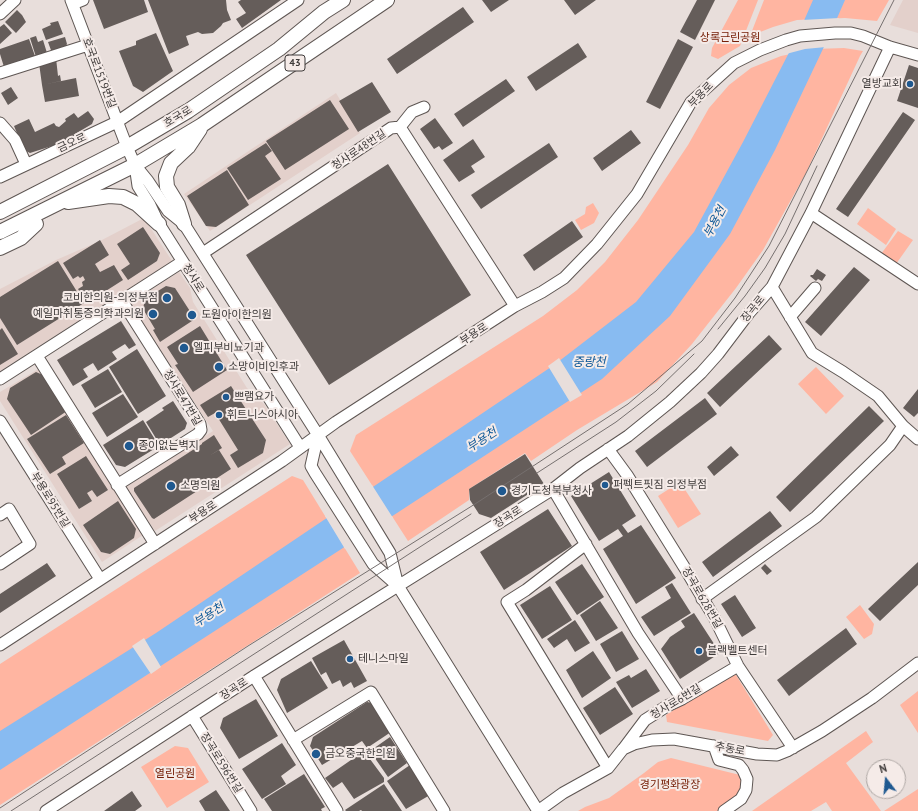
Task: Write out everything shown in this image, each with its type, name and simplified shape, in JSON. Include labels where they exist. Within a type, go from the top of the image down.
[{"type":"main road","name":"호국로","points":[[0,212],[127,147],[188,111],[279,49],[324,12],[342,0]]},
{"type":"main road","name":"호국로","points":[[0,232],[135,165],[202,125],[387,0]]},
{"type":"main road","name":"호국로","points":[[184,224],[178,205],[167,187],[166,176],[171,163],[188,147],[202,125]]},
{"type":"main road","points":[[60,202],[109,196],[123,197],[136,204],[159,224]]},
{"type":"main road","points":[[0,242],[82,200]]},
{"type":"main road","points":[[0,248],[21,238],[36,224]]},
{"type":"street","points":[[0,14],[15,0]]},
{"type":"street","name":"금오로","points":[[0,177],[117,122],[298,0]]},
{"type":"street","name":"호국로1519번길","points":[[76,1],[88,45],[127,147]]},
{"type":"street","name":"부용로","points":[[0,645],[155,544],[336,422],[515,306],[542,292],[564,278],[597,244],[637,194],[691,102],[734,63],[775,44],[800,36],[835,32],[851,33],[890,47]]},
{"type":"street","points":[[0,73],[88,45]]},
{"type":"street","points":[[890,47],[918,55]]},
{"type":"street","name":"장곡로","points":[[46,811],[254,676],[553,489],[628,436],[670,402],[718,354],[748,313],[772,287],[811,213],[890,47]]},
{"type":"street","points":[[400,127],[412,112],[424,107]]},
{"type":"street","points":[[0,123],[14,140],[26,164]]},
{"type":"street","name":"청사로48번길","points":[[203,253],[391,128],[400,127],[515,306]]},
{"type":"street","name":"청사로","points":[[127,147],[135,165],[148,181],[168,211],[184,224],[318,435],[390,553],[398,586]]},
{"type":"street","name":"청사로","points":[[135,165],[138,186],[150,205],[159,224],[300,447]]},
{"type":"street","points":[[811,213],[918,284]]},
{"type":"street","points":[[0,379],[182,262]]},
{"type":"street","points":[[772,287],[812,353],[844,372],[878,396],[903,426],[918,439]]},
{"type":"street","points":[[790,317],[815,288]]},
{"type":"street","name":"청사로47번길","points":[[118,484],[198,434],[201,430],[200,424],[122,301]]},
{"type":"street","points":[[37,356],[155,544]]},
{"type":"street","name":"부용로95번길","points":[[0,421],[100,580]]},
{"type":"street","points":[[702,599],[816,517],[890,445],[903,426]]},
{"type":"street","points":[[318,435],[311,466],[373,564],[398,586],[538,811],[563,793],[608,768],[623,749]]},
{"type":"street","name":"장곡로628번길","points":[[608,449],[627,475],[686,570],[715,619],[738,666],[793,748]]},
{"type":"street","points":[[553,489],[638,633],[682,699]]},
{"type":"street","points":[[0,515],[10,509],[30,544],[0,564]]},
{"type":"street","points":[[586,544],[526,590],[507,602],[608,768]]},
{"type":"street","name":"추동로","points":[[623,749],[634,744],[652,740],[674,739],[766,755],[777,755],[793,748],[822,731],[872,698],[918,663]]},
{"type":"street","name":"청사로6번길","points":[[623,749],[645,720],[666,706],[682,699],[738,666]]},
{"type":"street","points":[[254,676],[337,811]]},
{"type":"street","points":[[293,740],[371,692],[444,811]]},
{"type":"street","name":"장곡로596번길","points":[[192,716],[250,811]]},
{"type":"street","points":[[714,746],[719,760],[738,765],[743,770],[747,779],[746,790],[740,799],[724,811]]},
{"type":"shaded area","points":[[903,0],[918,0],[918,33],[890,25]]},
{"type":"shaded area","points":[[336,93],[360,133],[210,231],[184,194]]},
{"type":"shaded area","points":[[144,218],[172,261],[0,371],[0,289],[56,260],[100,241]]},
{"type":"shaded area","points":[[179,272],[190,288],[193,302],[247,388],[264,404],[290,444],[155,531],[126,487],[213,431],[130,303]]},
{"type":"shaded area","points":[[40,368],[143,535],[102,562],[0,401],[0,392]]},
{"type":"green space","name":"상록근린공원","points":[[738,0],[758,0],[740,46],[718,59],[711,56],[712,48]]},
{"type":"green space","points":[[764,0],[889,0],[877,21],[845,18],[797,20],[750,36]]},
{"type":"green space","points":[[844,48],[863,51],[806,173],[763,250],[736,288],[692,344],[657,382],[577,430],[531,461],[525,453],[469,489],[469,500],[408,541],[350,451],[356,435],[543,316],[577,290],[605,262],[638,220],[688,145],[709,108],[729,85],[751,68],[781,56],[815,49]]},
{"type":"green space","points":[[593,203],[599,213],[594,223],[581,230],[575,220],[585,214],[586,207]]},
{"type":"green space","points":[[868,208],[896,229],[886,245],[857,224]]},
{"type":"green space","points":[[898,231],[913,240],[896,264],[881,254]]},
{"type":"green space","points":[[816,367],[844,396],[826,414],[798,384]]},
{"type":"green space","points":[[292,476],[303,480],[360,573],[0,805],[0,664]]},
{"type":"green space","points":[[680,482],[701,514],[678,528],[658,496]]},
{"type":"green space","points":[[860,605],[874,624],[872,634],[864,639],[846,617]]},
{"type":"green space","points":[[728,674],[736,675],[773,735],[768,741],[667,722],[666,715]]},
{"type":"green space","points":[[918,691],[918,733],[900,705]]},
{"type":"green space","points":[[866,731],[873,742],[846,763],[866,790],[866,799],[872,799],[881,811],[832,811],[826,802],[811,811],[752,811]]},
{"type":"green space","name":"열린공원","points":[[175,746],[188,748],[209,782],[167,808],[141,767]]},
{"type":"green space","name":"경기평화광장","points":[[671,758],[740,775],[743,785],[740,796],[717,811],[578,811],[609,798],[658,762]]},
{"type":"green space","points":[[918,789],[918,811],[884,811],[903,799],[906,799],[906,797]]},
{"type":"water","name":"중랑천","points":[[813,0],[845,0],[775,150],[730,234],[670,316],[602,379],[0,770],[0,731],[156,633],[554,365],[636,302],[694,232],[743,142],[796,39]]},
{"type":"pier","points":[[839,18],[826,47],[805,49],[786,54],[802,20]]},
{"type":"pier","points":[[559,358],[582,395],[570,402],[548,366]]},
{"type":"pier","points":[[372,485],[393,518],[345,549],[325,516]]},
{"type":"pier","points":[[144,638],[161,667],[151,674],[132,646]]},
{"type":"building","points":[[93,0],[144,0],[148,12],[104,29]]},
{"type":"building","points":[[148,0],[226,0],[227,10],[231,20],[223,23],[213,33],[202,34],[198,32],[186,36],[189,45],[169,54]]},
{"type":"building","points":[[241,0],[281,0],[242,28],[236,19],[246,13],[238,2]]},
{"type":"building","points":[[482,0],[509,0],[491,12]]},
{"type":"building","points":[[564,0],[596,0],[575,15]]},
{"type":"building","points":[[697,0],[715,0],[695,40],[680,32]]},
{"type":"building","points":[[463,7],[474,22],[397,74],[387,59]]},
{"type":"building","points":[[17,10],[26,22],[16,33],[5,22]]},
{"type":"building","points":[[58,21],[63,34],[46,40],[42,29],[51,25],[50,23]]},
{"type":"building","points":[[4,24],[12,33],[0,44],[0,27]]},
{"type":"building","points":[[156,33],[173,71],[143,92],[133,86],[119,51],[136,45],[136,41]]},
{"type":"building","points":[[36,36],[38,42],[43,40],[47,53],[36,57],[30,38]]},
{"type":"building","points":[[65,37],[67,44],[64,49],[52,53],[48,42]]},
{"type":"building","points":[[29,39],[35,56],[4,67],[0,49]]},
{"type":"building","points":[[678,39],[693,47],[660,109],[646,102]]},
{"type":"building","points":[[578,43],[587,57],[536,91],[527,77]]},
{"type":"building","points":[[56,58],[58,76],[60,75],[61,81],[42,85],[39,63]]},
{"type":"building","name":"열방교회","points":[[909,65],[918,68],[918,108],[897,101]]},
{"type":"building","points":[[76,78],[79,96],[45,102],[42,85]]},
{"type":"building","points":[[506,79],[515,91],[463,127],[454,114]]},
{"type":"building","points":[[372,82],[391,112],[358,132],[339,101]]},
{"type":"building","points":[[11,87],[18,98],[8,105],[1,93]]},
{"type":"building","points":[[330,100],[349,129],[285,170],[266,141]]},
{"type":"building","points":[[88,111],[94,119],[92,124],[58,144],[30,153],[24,150],[14,126],[29,119],[35,132],[54,123],[59,127],[66,121],[65,119],[74,113],[78,118]]},
{"type":"building","points":[[903,112],[915,120],[848,217],[836,209]]},
{"type":"building","points":[[435,118],[453,143],[442,150],[439,146],[434,149],[420,129]]},
{"type":"building","points":[[631,130],[641,143],[602,171],[593,158]]},
{"type":"building","points":[[473,139],[485,157],[471,166],[475,172],[459,182],[443,160]]},
{"type":"building","points":[[266,143],[272,151],[265,156],[281,179],[248,200],[227,168]]},
{"type":"building","points":[[549,143],[558,157],[481,209],[471,195]]},
{"type":"building","points":[[388,164],[471,295],[329,385],[246,255]]},
{"type":"building","points":[[227,170],[249,205],[216,227],[206,226],[187,196]]},
{"type":"building","points":[[572,221],[583,237],[534,271],[523,255]]},
{"type":"building","points":[[143,227],[160,253],[157,261],[128,280],[121,270],[130,264],[117,244]]},
{"type":"building","points":[[100,240],[109,255],[95,264],[100,272],[114,265],[123,280],[87,303],[78,289],[83,286],[82,282],[85,280],[83,276],[80,278],[78,276],[73,279],[63,263]]},
{"type":"building","points":[[58,261],[84,303],[17,345],[0,318],[0,297]]},
{"type":"building","points":[[854,267],[870,280],[821,336],[805,322]]},
{"type":"building","points":[[817,269],[826,275],[822,281],[818,279],[816,281],[810,276],[813,275]]},
{"type":"building","points":[[166,286],[175,288],[195,319],[160,342],[153,330],[155,329],[143,309],[145,299]]},
{"type":"building","points":[[121,321],[136,345],[129,349],[125,344],[112,352],[117,359],[98,371],[93,363],[83,369],[88,377],[73,386],[57,360]]},
{"type":"building","points":[[200,326],[227,370],[193,392],[175,365],[178,364],[167,347]]},
{"type":"building","points":[[2,328],[18,354],[0,365],[0,330]]},
{"type":"building","points":[[769,335],[782,349],[720,407],[707,393]]},
{"type":"building","points":[[137,349],[166,396],[138,414],[109,367]]},
{"type":"building","points":[[108,369],[122,392],[95,408],[81,385]]},
{"type":"building","points":[[36,372],[43,375],[67,411],[31,435],[7,399],[10,388]]},
{"type":"building","points":[[231,386],[266,440],[263,453],[238,468],[230,455],[238,450],[215,413],[208,417],[200,405]]},
{"type":"building","points":[[918,389],[918,413],[914,417],[903,408]]},
{"type":"building","points":[[123,394],[138,417],[107,437],[92,413]]},
{"type":"building","points":[[705,398],[717,414],[647,467],[635,451]]},
{"type":"building","points":[[173,401],[187,423],[185,429],[160,445],[146,422],[164,410],[162,408]]},
{"type":"building","points":[[869,406],[884,421],[790,512],[776,497]]},
{"type":"building","points":[[66,415],[84,443],[62,457],[66,464],[50,474],[27,439]]},
{"type":"building","points":[[143,420],[159,446],[125,467],[116,465],[103,445]]},
{"type":"building","points":[[214,435],[222,448],[209,456],[219,450],[231,469],[154,519],[152,518],[134,491],[134,488]]},
{"type":"building","points":[[731,446],[739,455],[714,476],[707,467]]},
{"type":"building","name":"경기도청북부청사","points":[[525,454],[544,484],[491,518],[479,514],[470,500],[469,489]]},
{"type":"building","points":[[86,456],[108,490],[97,497],[92,490],[87,493],[92,501],[79,509],[57,474]]},
{"type":"building","points":[[609,472],[636,516],[622,525],[628,533],[641,525],[676,578],[636,604],[603,549],[623,536],[618,529],[599,541],[571,496]]},
{"type":"building","points":[[118,501],[136,529],[134,538],[110,554],[101,552],[83,525]]},
{"type":"building","points":[[548,509],[572,546],[504,590],[480,552]]},
{"type":"building","points":[[770,511],[782,526],[713,577],[702,562]]},
{"type":"building","points":[[918,562],[918,585],[880,621],[868,609]]},
{"type":"building","points":[[47,563],[56,576],[0,613],[0,594]]},
{"type":"building","points":[[582,564],[604,597],[577,615],[555,582]]},
{"type":"building","points":[[765,564],[772,571],[767,575],[761,568]]},
{"type":"building","points":[[672,583],[691,613],[654,636],[641,617],[671,598],[665,587]]},
{"type":"building","points":[[550,586],[572,620],[542,639],[520,605]]},
{"type":"building","points":[[735,595],[756,628],[742,637],[721,604]]},
{"type":"building","points":[[600,601],[618,628],[596,641],[580,615]]},
{"type":"building","points":[[694,613],[720,653],[680,679],[661,649],[670,637],[685,627],[681,621]]},
{"type":"building","points":[[575,620],[590,643],[575,652],[567,639],[554,648],[547,639]]},
{"type":"building","points":[[846,628],[857,644],[789,696],[777,680]]},
{"type":"building","points":[[622,631],[639,659],[616,672],[600,644]]},
{"type":"building","points":[[344,640],[367,681],[354,688],[351,682],[343,687],[340,680],[332,684],[326,672],[321,675],[312,658]]},
{"type":"building","points":[[593,651],[611,678],[582,698],[566,670]]},
{"type":"building","points":[[311,661],[328,688],[287,713],[277,690],[281,679]]},
{"type":"building","points":[[646,669],[660,691],[632,708],[616,682],[629,675],[631,678]]},
{"type":"building","points":[[615,687],[633,714],[600,735],[583,708]]},
{"type":"building","points":[[256,699],[278,736],[239,759],[220,728],[223,718]]},
{"type":"building","points":[[367,702],[373,703],[391,732],[367,748],[362,741],[322,765],[310,746],[313,737]]},
{"type":"building","points":[[390,737],[407,763],[388,777],[370,751]]},
{"type":"building","points":[[282,743],[296,765],[281,776],[286,784],[262,799],[242,769]]},
{"type":"building","points":[[364,751],[384,778],[384,782],[354,799],[342,782],[333,788],[325,778]]},
{"type":"building","points":[[410,765],[430,795],[406,809],[387,781]]},
{"type":"building","points":[[304,774],[325,807],[321,809],[322,811],[272,811],[264,799]]},
{"type":"building","points":[[384,784],[402,811],[345,810]]},
{"type":"building","points":[[216,790],[230,811],[205,811],[199,801]]},
{"type":"building","points":[[132,791],[142,806],[135,811],[104,811]]},
{"type":"tram line","points":[[0,808],[248,646],[475,504],[628,404],[702,341],[735,298],[769,246],[894,0]]},
{"type":"tram line","points":[[718,329],[745,296],[765,268],[785,234],[817,166]]},
{"type":"tram line","points":[[537,473],[616,422],[656,391],[694,354]]},
{"type":"tram line","points":[[11,811],[471,514]]},
{"type":"place","name":"열방교회","points":[[910,84]]},
{"type":"place","name":"코비한의원-의정부점","points":[[167,298]]},
{"type":"place","name":"예일마취통증의학과의원","points":[[153,314]]},
{"type":"place","name":"도원아이한의원","points":[[192,315]]},
{"type":"place","name":"엘피부비뇨기과","points":[[184,348]]},
{"type":"place","name":"소망이비인후과","points":[[219,367]]},
{"type":"place","name":"쁘램요가","points":[[226,397]]},
{"type":"place","name":"휘트니스아시아","points":[[219,415]]},
{"type":"place","name":"종이없는벽지","points":[[129,446]]},
{"type":"place","name":"퍼펙트핏짐 의정부점","points":[[605,485]]},
{"type":"place","name":"소명의원","points":[[171,486]]},
{"type":"place","name":"경기도청북부청사","points":[[502,491]]},
{"type":"place","name":"블랙벨트센터","points":[[699,651]]},
{"type":"place","name":"테니스마일","points":[[350,659]]},
{"type":"place","name":"금오중국한의원","points":[[316,754]]},
{"type":"water label","name":"부용천","points":[[715,222]]},
{"type":"water label","name":"부용천","points":[[482,440]]},
{"type":"water label","name":"부용천","points":[[209,615]]}]
